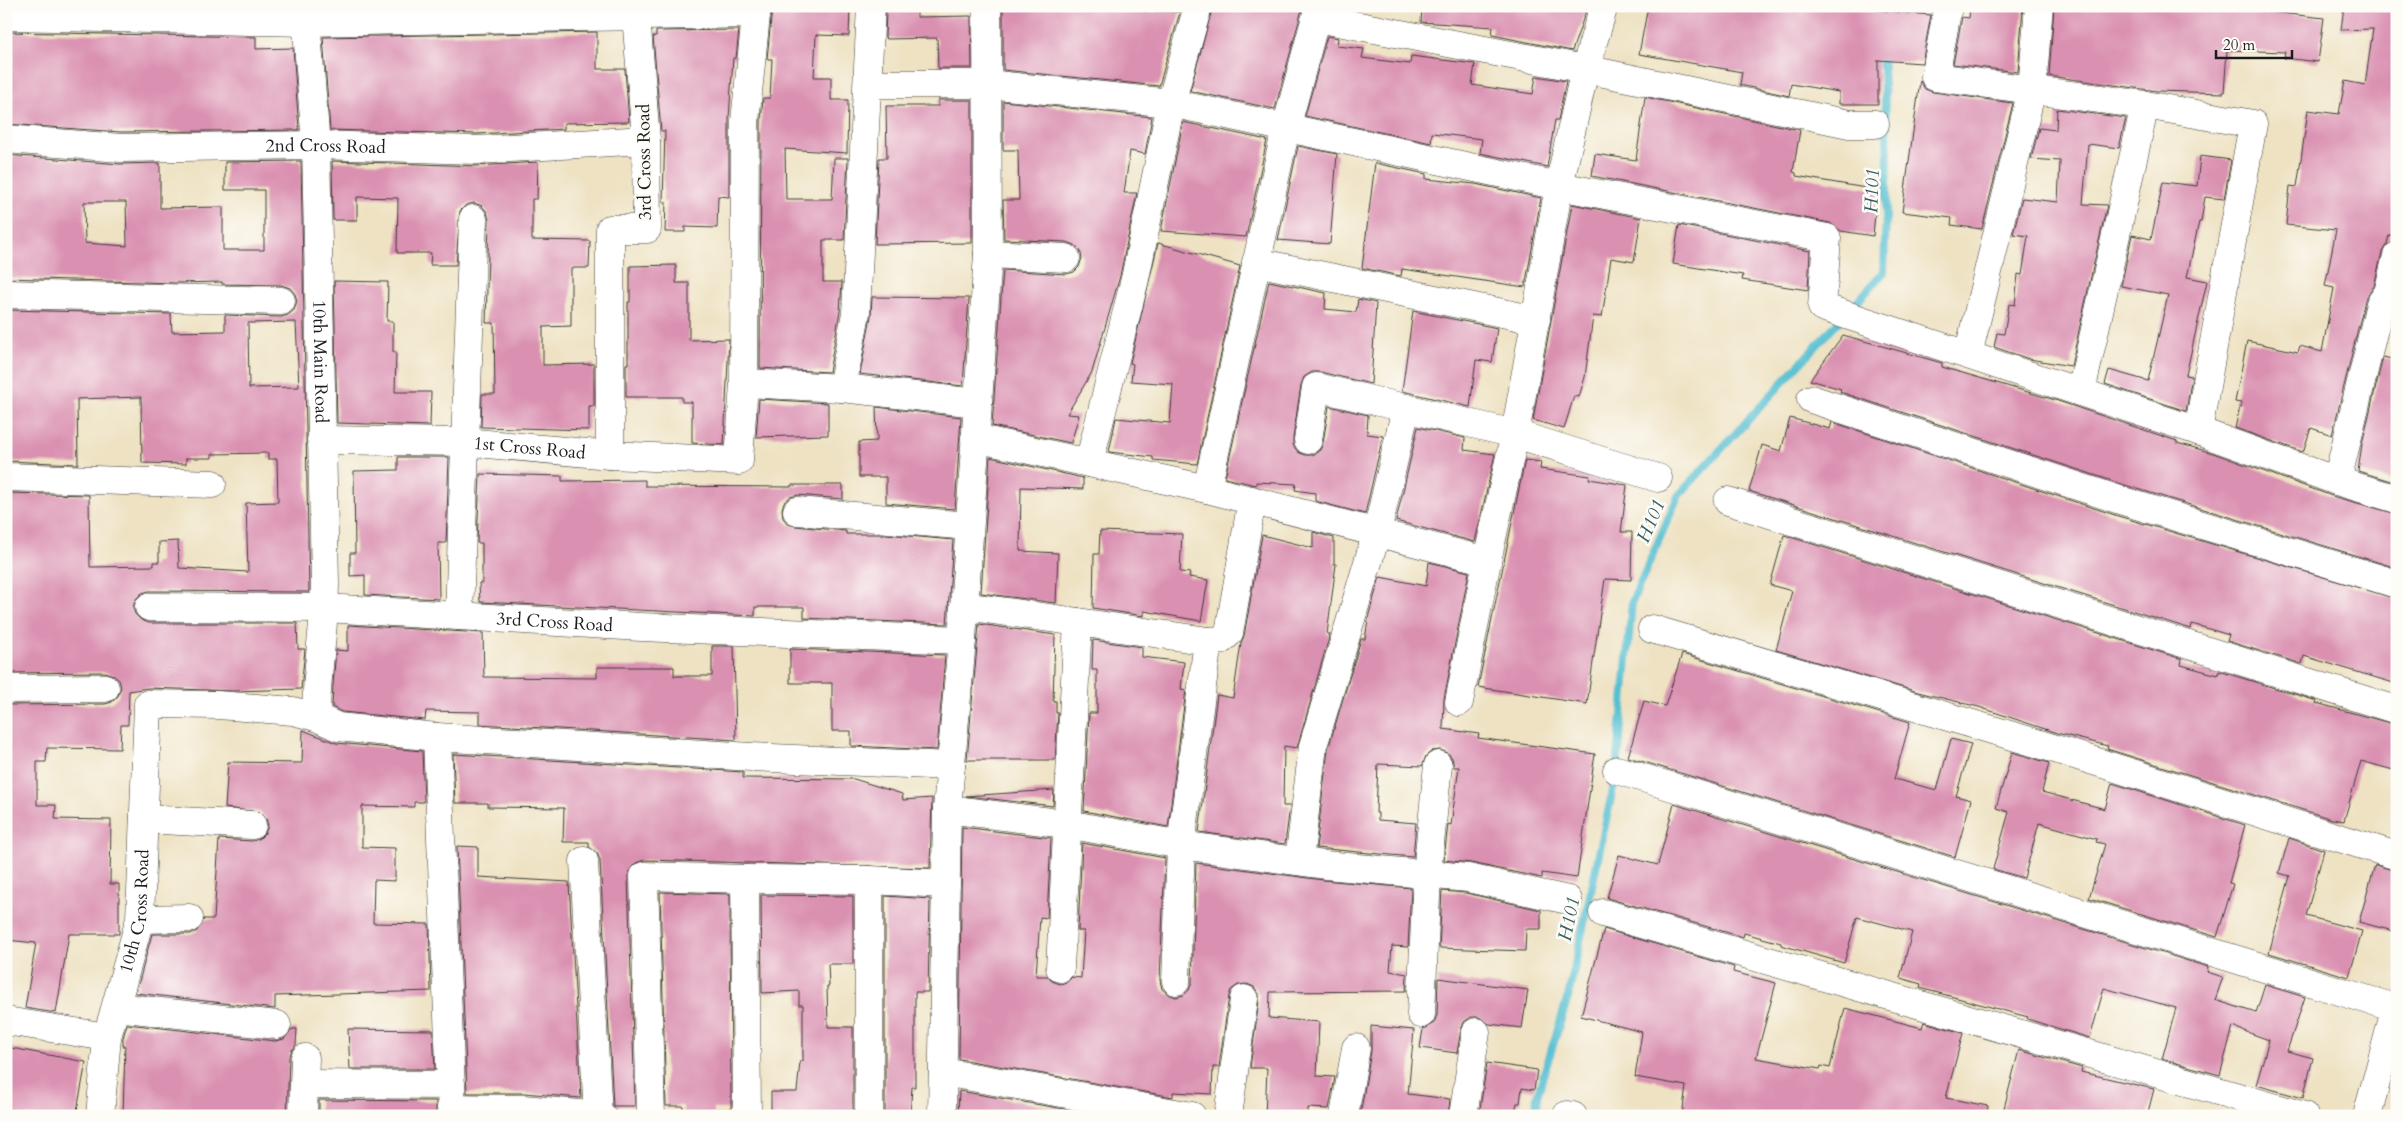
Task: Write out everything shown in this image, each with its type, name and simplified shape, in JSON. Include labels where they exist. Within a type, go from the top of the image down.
[{"type":"street","points":[[842,388],[856,313],[871,6]]},
{"type":"street","points":[[942,1116],[947,809],[962,640],[968,526],[988,254],[987,6]]},
{"type":"street","points":[[1089,463],[1135,279],[1172,102],[1198,6]]},
{"type":"street","points":[[1459,702],[1486,561],[1515,434],[1559,186],[1585,69],[1604,6]]},
{"type":"street","points":[[1948,6],[1935,77],[2145,105],[2253,124],[2198,431]]},
{"type":"street","points":[[1968,355],[2032,89],[2039,6]]},
{"type":"street","points":[[6,16],[756,10],[745,122],[744,383],[842,388],[978,403]]},
{"type":"street","name":"3rd Cross Road","points":[[610,455],[610,229],[647,229],[646,140],[637,11]]},
{"type":"street","points":[[1207,489],[1286,128],[1318,12],[1849,124],[1875,124]]},
{"type":"street","name":"10th Main Road","points":[[305,14],[316,145],[325,608],[316,682],[316,717]]},
{"type":"street","points":[[868,84],[987,84],[1172,102],[1559,186],[1827,238],[1822,306],[2198,431],[2337,481],[2397,500]]},
{"type":"street","points":[[2081,392],[2145,105]]},
{"type":"street","name":"2nd Cross Road","points":[[6,139],[121,148],[316,145],[477,150],[646,140]]},
{"type":"street","points":[[459,616],[473,219]]},
{"type":"street","points":[[988,254],[1066,258]]},
{"type":"street","points":[[2337,481],[2380,304],[2393,294],[2397,256]]},
{"type":"street","points":[[1256,262],[1536,320]]},
{"type":"street","points":[[6,294],[281,301]]},
{"type":"street","name":"1st Cross Road","points":[[321,440],[465,442],[610,455],[739,461],[744,383]]},
{"type":"street","points":[[1308,440],[1316,387],[1515,434],[1658,478]]},
{"type":"street","points":[[1812,400],[2123,501],[2397,584]]},
{"type":"street","points":[[1299,861],[1313,746],[1377,532],[1406,408]]},
{"type":"street","points":[[975,438],[1207,489],[1486,561]]},
{"type":"street","points":[[6,477],[212,484]]},
{"type":"street","points":[[964,606],[1208,641],[1220,640],[1229,633],[1252,500]]},
{"type":"street","points":[[1728,501],[2397,710]]},
{"type":"street","points":[[797,510],[968,526]]},
{"type":"street","name":"3rd Cross Road","points":[[149,607],[325,608],[641,628],[962,640]]},
{"type":"street","points":[[1060,968],[1078,622]]},
{"type":"street","points":[[1652,629],[2033,742],[2397,856]]},
{"type":"street","points":[[1176,981],[1181,845],[1208,641]]},
{"type":"street","points":[[6,689],[105,688]]},
{"type":"street","name":"10th Cross Road","points":[[100,1116],[108,1037],[140,918],[148,704],[284,710],[316,717]]},
{"type":"street","points":[[316,717],[338,727],[437,737],[751,757],[951,766]]},
{"type":"street","points":[[437,737],[451,1103]]},
{"type":"street","points":[[1421,1014],[1427,873],[1438,765]]},
{"type":"street","points":[[1617,770],[2396,1005],[2388,1081],[2368,1116]]},
{"type":"street","points":[[947,809],[1067,824],[1181,845],[1299,861],[1468,878],[1568,900]]},
{"type":"street","points":[[144,819],[252,825]]},
{"type":"street","points":[[303,1116],[305,1071],[451,1103],[599,1115],[584,861]]},
{"type":"street","points":[[651,1116],[644,876],[869,880],[946,884]]},
{"type":"street","points":[[746,879],[747,1116]]},
{"type":"street","points":[[869,880],[869,1116]]},
{"type":"street","points":[[1603,914],[2304,1116]]},
{"type":"street","points":[[140,918],[189,918]]},
{"type":"street","points":[[1228,1116],[1244,999]]},
{"type":"street","points":[[116,1007],[277,1025]]},
{"type":"street","points":[[6,1021],[108,1037]]},
{"type":"street","points":[[1463,1116],[1476,1032]]},
{"type":"street","points":[[1344,1116],[1356,1048]]},
{"type":"street","points":[[943,1072],[1192,1116]]},
{"type":"building","points":[[810,6],[850,6],[849,36],[816,35],[814,77],[831,77],[831,100],[848,100],[847,153],[785,149],[786,199],[832,199],[834,158],[848,158],[844,240],[823,240],[823,282],[842,282],[840,311],[829,372],[760,368],[761,122],[763,98],[770,98],[772,59],[767,59],[772,9],[810,10]]},
{"type":"building","points":[[1003,6],[1143,6],[1143,11],[1180,12],[1159,86],[1003,70]]},
{"type":"building","points":[[1213,6],[1303,6],[1275,109],[1190,91]]},
{"type":"building","points":[[1422,6],[1577,6],[1587,8],[1572,51],[1492,35],[1493,27],[1421,22]]},
{"type":"building","points":[[1648,6],[1875,6],[1876,10],[1931,15],[1922,63],[1878,60],[1878,104],[1839,104],[1839,92],[1791,84],[1789,96],[1740,85],[1742,72],[1639,54]]},
{"type":"building","points":[[1970,6],[2023,6],[2018,72],[1953,64],[1962,17],[1969,18]]},
{"type":"building","points":[[2054,6],[2204,6],[2262,9],[2262,11],[2324,18],[2318,62],[2284,58],[2285,52],[2227,50],[2224,93],[2157,91],[2049,76]]},
{"type":"building","points":[[2344,6],[2397,6],[2397,237],[2389,235],[2387,244],[2382,252],[2374,286],[2365,300],[2332,435],[2311,428],[2303,452],[2235,428],[2241,403],[2235,402],[2247,341],[2298,352],[2300,346],[2322,352],[2334,288],[2325,286],[2336,230],[2286,225],[2290,186],[2297,187],[2308,110],[2339,114],[2345,81],[2365,85],[2373,29],[2341,30]]},
{"type":"building","points":[[886,10],[917,10],[917,17],[971,16],[972,68],[938,68],[937,38],[887,39],[885,37]]},
{"type":"building","points":[[739,30],[736,58],[733,58],[729,119],[729,197],[718,196],[717,228],[685,227],[685,232],[665,232],[666,202],[663,202],[665,131],[661,131],[653,36],[656,36],[656,31]]},
{"type":"building","points":[[6,32],[256,37],[256,49],[293,48],[299,130],[121,132],[6,124]]},
{"type":"building","points":[[597,32],[597,69],[625,69],[629,122],[564,123],[564,129],[477,134],[330,130],[323,37]]},
{"type":"building","points":[[1327,36],[1338,38],[1337,46],[1364,49],[1362,58],[1410,64],[1411,56],[1475,64],[1472,85],[1533,94],[1536,76],[1566,81],[1558,120],[1555,120],[1547,167],[1480,153],[1482,139],[1432,133],[1431,143],[1305,116]]},
{"type":"building","points":[[1920,81],[1925,89],[1933,92],[2013,103],[1982,229],[1951,225],[1952,218],[1902,212]]},
{"type":"building","points":[[1645,97],[1800,130],[1793,172],[1796,173],[1796,176],[1877,190],[1873,236],[1841,231],[1830,223],[1592,176],[1595,154],[1636,160]]},
{"type":"building","points":[[938,100],[972,100],[972,243],[875,244],[879,158],[887,158],[886,106],[938,106]]},
{"type":"building","points":[[1003,101],[1152,117],[1145,154],[1130,151],[1124,193],[1137,193],[1120,276],[1092,372],[1067,414],[1079,415],[1071,443],[992,426],[1003,270],[1066,274],[1074,272],[1079,267],[1082,258],[1080,250],[1075,245],[1067,242],[1004,239],[1003,200],[1019,200],[1018,150],[1003,150]]},
{"type":"building","points":[[2057,109],[2126,118],[2119,148],[2088,144],[2083,204],[2107,205],[2071,366],[2029,359],[1994,347],[1997,333],[2004,334],[2009,304],[2015,305],[2018,274],[2022,275],[2028,236],[2013,234],[2022,198],[2058,202],[2060,161],[2031,159],[2039,128],[2056,130]]},
{"type":"building","points":[[1183,122],[1267,140],[1246,237],[1161,231]]},
{"type":"building","points":[[1298,146],[1337,154],[1330,244],[1278,240]]},
{"type":"building","points":[[6,155],[120,164],[160,163],[160,208],[223,207],[223,250],[264,250],[264,190],[225,190],[225,162],[301,161],[309,592],[149,591],[142,593],[136,599],[133,607],[135,614],[141,620],[149,623],[297,623],[298,649],[305,649],[301,689],[235,691],[148,688],[129,691],[128,725],[121,725],[120,749],[47,748],[46,762],[37,762],[37,805],[56,805],[55,819],[111,820],[110,884],[119,884],[119,934],[69,934],[56,1013],[25,1008],[36,943],[6,940],[9,830],[6,830],[6,705],[105,704],[112,702],[118,696],[121,687],[119,680],[105,672],[6,673],[6,493],[89,495],[90,567],[154,566],[154,562],[159,562],[159,542],[178,541],[179,568],[248,572],[246,503],[278,502],[277,459],[268,459],[268,453],[212,454],[212,458],[186,458],[186,464],[142,463],[141,397],[77,399],[78,464],[6,461],[6,310],[171,314],[172,332],[225,331],[225,315],[281,317],[288,315],[294,310],[297,301],[295,294],[290,288],[281,285],[6,278]],"holes":[[[84,202],[126,202],[127,246],[85,243]],[[296,322],[299,387],[249,388],[248,323]]]},
{"type":"building","points":[[2200,156],[2231,160],[2224,199],[2205,197],[2201,222],[2199,222],[2187,277],[2207,281],[2186,375],[2192,376],[2186,411],[2105,384],[2109,370],[2148,381],[2168,295],[2121,286],[2132,235],[2151,239],[2163,182],[2197,186]]},
{"type":"building","points":[[332,161],[477,166],[538,162],[537,199],[532,199],[532,240],[590,241],[589,268],[571,268],[571,326],[543,327],[543,365],[594,364],[594,406],[589,406],[589,430],[481,427],[482,394],[495,394],[494,323],[486,323],[489,220],[487,212],[482,206],[474,203],[466,205],[460,211],[456,265],[430,265],[431,253],[397,253],[398,198],[357,197],[357,220],[333,220]]},
{"type":"building","points":[[1375,163],[1426,174],[1426,179],[1475,184],[1541,198],[1525,287],[1402,269],[1401,276],[1362,268]]},
{"type":"building","points":[[1572,204],[1641,218],[1634,262],[1611,258],[1602,317],[1593,316],[1585,377],[1579,397],[1574,396],[1564,429],[1533,420]]},
{"type":"building","points":[[1679,225],[1810,251],[1808,290],[1742,280],[1743,275],[1673,264]]},
{"type":"building","points":[[1158,243],[1240,266],[1197,464],[1153,460],[1153,457],[1109,452],[1116,418],[1170,423],[1173,384],[1131,381],[1133,364],[1130,363]]},
{"type":"building","points":[[676,265],[676,283],[689,283],[689,340],[729,339],[724,445],[692,443],[692,402],[682,402],[682,397],[626,397],[630,266]]},
{"type":"building","points":[[334,281],[388,282],[387,321],[393,321],[393,352],[396,352],[395,392],[431,392],[430,426],[337,423]]},
{"type":"building","points":[[1269,281],[1326,293],[1325,309],[1356,312],[1358,299],[1376,303],[1371,384],[1320,372],[1312,372],[1304,377],[1301,385],[1293,438],[1293,445],[1298,452],[1305,455],[1313,455],[1320,450],[1323,443],[1329,406],[1368,415],[1367,434],[1383,436],[1365,514],[1315,501],[1315,493],[1295,490],[1296,484],[1256,482],[1256,485],[1225,478]]},
{"type":"building","points":[[872,297],[969,298],[963,386],[860,374],[871,316]]},
{"type":"building","points":[[1413,311],[1497,328],[1492,362],[1476,360],[1470,407],[1402,391]]},
{"type":"building","points":[[1843,335],[1942,363],[1942,367],[2055,400],[2177,441],[2177,443],[2213,453],[2332,496],[2397,514],[2397,568],[2128,486],[1840,392],[1841,389],[1810,380]]},
{"type":"building","points":[[2383,357],[2397,360],[2397,483],[2358,471],[2362,444]]},
{"type":"building","points":[[759,399],[828,403],[828,435],[756,437]]},
{"type":"building","points":[[876,407],[961,417],[955,509],[886,503],[886,477],[859,477],[859,442],[877,441]]},
{"type":"building","points":[[1790,418],[1830,429],[1832,422],[2118,516],[2397,599],[2397,684],[2304,656],[2302,664],[2227,641],[2229,635],[2192,624],[2191,629],[1749,491],[1762,445],[1781,451]]},
{"type":"building","points":[[1418,427],[1465,438],[1464,450],[1495,454],[1475,542],[1396,521]]},
{"type":"building","points":[[398,457],[449,457],[446,543],[438,543],[439,599],[365,595],[365,575],[350,576],[350,553],[355,553],[354,471],[398,470]]},
{"type":"building","points":[[990,457],[1083,478],[1083,489],[1021,487],[1020,551],[1058,553],[1056,603],[981,593]]},
{"type":"building","points":[[1525,460],[1541,462],[1540,469],[1590,476],[1589,479],[1627,485],[1621,532],[1632,532],[1631,580],[1605,579],[1587,704],[1478,687]]},
{"type":"building","points":[[480,474],[562,476],[562,481],[645,480],[645,486],[791,487],[791,485],[843,485],[843,499],[798,495],[790,497],[784,502],[782,509],[783,518],[788,524],[795,526],[846,531],[846,534],[886,534],[953,540],[947,624],[804,618],[804,607],[755,607],[755,616],[480,602],[479,583],[482,583],[482,543],[477,543]]},
{"type":"building","points":[[1100,531],[1182,534],[1180,572],[1190,573],[1189,577],[1208,580],[1201,621],[1144,611],[1144,616],[1093,608],[1094,554],[1099,554]]},
{"type":"building","points":[[1313,532],[1334,538],[1334,564],[1336,564],[1327,634],[1330,634],[1297,748],[1284,746],[1283,806],[1290,806],[1285,844],[1199,832],[1217,695],[1233,698],[1241,643],[1244,636],[1262,535],[1313,548]]},
{"type":"building","points":[[1784,535],[2182,659],[2181,665],[2218,675],[2219,671],[2317,701],[2316,703],[2397,725],[2397,771],[2361,761],[2344,821],[2332,819],[2107,749],[2108,746],[2057,733],[1979,707],[1918,692],[1776,650],[1792,591],[1770,585]]},
{"type":"building","points":[[1429,562],[1469,572],[1444,699],[1443,729],[1479,734],[1478,738],[1595,754],[1577,878],[1542,873],[1542,878],[1471,863],[1444,860],[1448,824],[1451,825],[1459,767],[1454,767],[1452,758],[1448,753],[1440,750],[1432,751],[1426,756],[1422,766],[1378,764],[1376,813],[1378,813],[1378,820],[1416,823],[1413,857],[1316,848],[1328,749],[1361,639],[1365,639],[1369,614],[1380,577],[1426,586]]},
{"type":"building","points":[[979,624],[1055,635],[1053,701],[1056,701],[1056,713],[1058,713],[1055,760],[967,760]]},
{"type":"building","points":[[348,625],[483,633],[484,677],[597,678],[597,667],[674,667],[674,676],[712,676],[712,646],[734,646],[736,740],[480,724],[480,712],[426,711],[425,720],[342,712],[332,707],[333,685],[336,650],[348,651]]},
{"type":"building","points":[[1093,640],[1142,647],[1142,657],[1184,662],[1181,689],[1186,690],[1168,827],[1084,811],[1089,713],[1097,713],[1097,670],[1092,670]]},
{"type":"building","points":[[790,649],[945,655],[937,750],[851,746],[851,731],[832,731],[832,683],[790,683]]},
{"type":"building","points":[[1682,654],[1910,722],[1894,779],[1937,790],[1951,739],[1971,744],[1956,796],[1971,800],[1955,857],[1628,757],[1644,701],[1665,706]]},
{"type":"building","points":[[303,730],[336,743],[422,751],[424,802],[414,802],[414,807],[362,806],[362,847],[395,848],[395,881],[374,880],[373,923],[429,924],[431,991],[275,996],[275,1009],[136,993],[152,934],[190,934],[197,931],[204,919],[214,919],[219,839],[252,841],[259,839],[265,833],[268,826],[266,818],[260,812],[225,808],[228,762],[302,763]]},
{"type":"building","points":[[2012,752],[2049,763],[2042,792],[2105,809],[2112,783],[2245,825],[2229,883],[2233,884],[2217,937],[2089,898],[2105,844],[2096,842],[2097,839],[2039,823],[2024,878],[1993,869],[2009,812],[1996,808]]},
{"type":"building","points":[[453,754],[743,772],[743,778],[854,779],[902,794],[903,800],[932,798],[930,868],[644,860],[636,863],[630,869],[628,876],[635,1106],[613,1106],[600,860],[597,853],[589,847],[589,842],[563,842],[564,808],[488,807],[488,803],[455,803]]},
{"type":"building","points":[[1054,790],[1053,806],[966,796]]},
{"type":"building","points":[[1674,804],[2208,967],[2207,972],[2223,977],[2215,1000],[2256,1013],[2265,985],[2305,997],[2287,1051],[2313,1058],[2303,1098],[2256,1085],[2269,1040],[2233,1027],[2220,1075],[2162,1059],[2176,1008],[2104,988],[2090,1038],[2027,1019],[2028,1017],[1920,988],[1921,984],[1900,978],[1912,932],[1857,917],[1844,963],[1781,945],[1781,943],[1744,933],[1743,937],[1607,898],[1619,855],[1658,865]]},
{"type":"building","points":[[962,827],[1051,838],[1047,918],[1040,917],[1036,976],[1047,976],[1052,981],[1060,984],[1067,982],[1072,977],[1081,978],[1084,931],[1078,931],[1082,843],[1165,858],[1160,980],[1162,989],[1168,994],[1176,997],[1184,995],[1189,990],[1192,982],[1196,863],[1323,880],[1411,888],[1408,947],[1392,946],[1390,971],[1407,974],[1406,991],[1270,992],[1269,1018],[1319,1022],[1317,1076],[1335,1077],[1329,1109],[1308,1108],[1308,1116],[1265,1116],[1267,1068],[1250,1068],[1259,994],[1254,987],[1247,984],[1238,985],[1231,990],[1229,996],[1219,1067],[1213,1067],[1212,1094],[1173,1092],[1173,1097],[959,1059]]},
{"type":"building","points":[[2289,838],[2324,850],[2306,916],[2362,931],[2349,977],[2269,953],[2290,876],[2279,873]]},
{"type":"building","points":[[457,846],[478,847],[478,877],[569,882],[581,1098],[524,1093],[467,1093]]},
{"type":"building","points":[[2375,865],[2397,871],[2397,932],[2359,922]]},
{"type":"building","points":[[1442,891],[1466,893],[1541,910],[1541,929],[1526,929],[1525,951],[1439,948]]},
{"type":"building","points":[[660,892],[730,894],[731,1109],[714,1109],[714,1114],[683,1114],[683,1106],[666,1106]]},
{"type":"building","points":[[761,895],[853,896],[853,964],[828,964],[829,986],[827,986],[828,1027],[853,1027],[853,1116],[771,1116],[771,1092],[797,1092],[800,1061],[803,1061],[803,1005],[799,1005],[799,991],[762,993]]},
{"type":"building","points":[[885,896],[930,899],[928,992],[915,992],[915,1087],[912,1087],[910,1116],[885,1116]]},
{"type":"building","points":[[1604,929],[1734,967],[1733,972],[1776,983],[1756,1058],[1820,1069],[1821,1066],[1830,1068],[1845,1008],[1922,1028],[1924,1022],[1963,1033],[1946,1098],[1988,1106],[1987,1116],[1682,1116],[1686,1086],[1635,1077],[1642,1032],[1581,1016]]},
{"type":"building","points":[[1438,978],[1528,990],[1522,1028],[1489,1024],[1479,1017],[1471,1017],[1464,1022],[1461,1029],[1457,1053],[1420,1048],[1423,1029],[1434,1023],[1437,1015]]},
{"type":"building","points":[[127,1024],[275,1041],[284,1039],[292,1029],[297,1029],[296,1045],[289,1057],[287,1116],[123,1116],[125,1046],[123,1046],[123,1038]]},
{"type":"building","points":[[1371,1026],[1414,1030],[1408,1094],[1450,1099],[1448,1116],[1360,1116],[1371,1051]]},
{"type":"building","points":[[348,1029],[433,1030],[435,1069],[350,1069]]},
{"type":"building","points":[[6,1047],[86,1062],[76,1116],[6,1116]]},
{"type":"building","points":[[2019,1050],[2082,1068],[2081,1072],[2154,1089],[2147,1116],[2002,1116]]},
{"type":"building","points":[[1487,1063],[1537,1070],[1534,1090],[1522,1088],[1520,1103],[1517,1103],[1514,1116],[1479,1116]]},
{"type":"building","points":[[959,1091],[1099,1115],[958,1116]]},
{"type":"building","points":[[319,1100],[436,1101],[436,1116],[319,1116]]},
{"type":"waterway","name":"H101","points":[[1879,6],[1880,20]]},
{"type":"waterway","name":"H101","points":[[1849,311],[1884,272],[1888,155],[1882,51]]},
{"type":"waterway","name":"H101","points":[[1536,1116],[1537,1096],[1568,997],[1617,770],[1632,602],[1678,496],[1841,319]]}]
